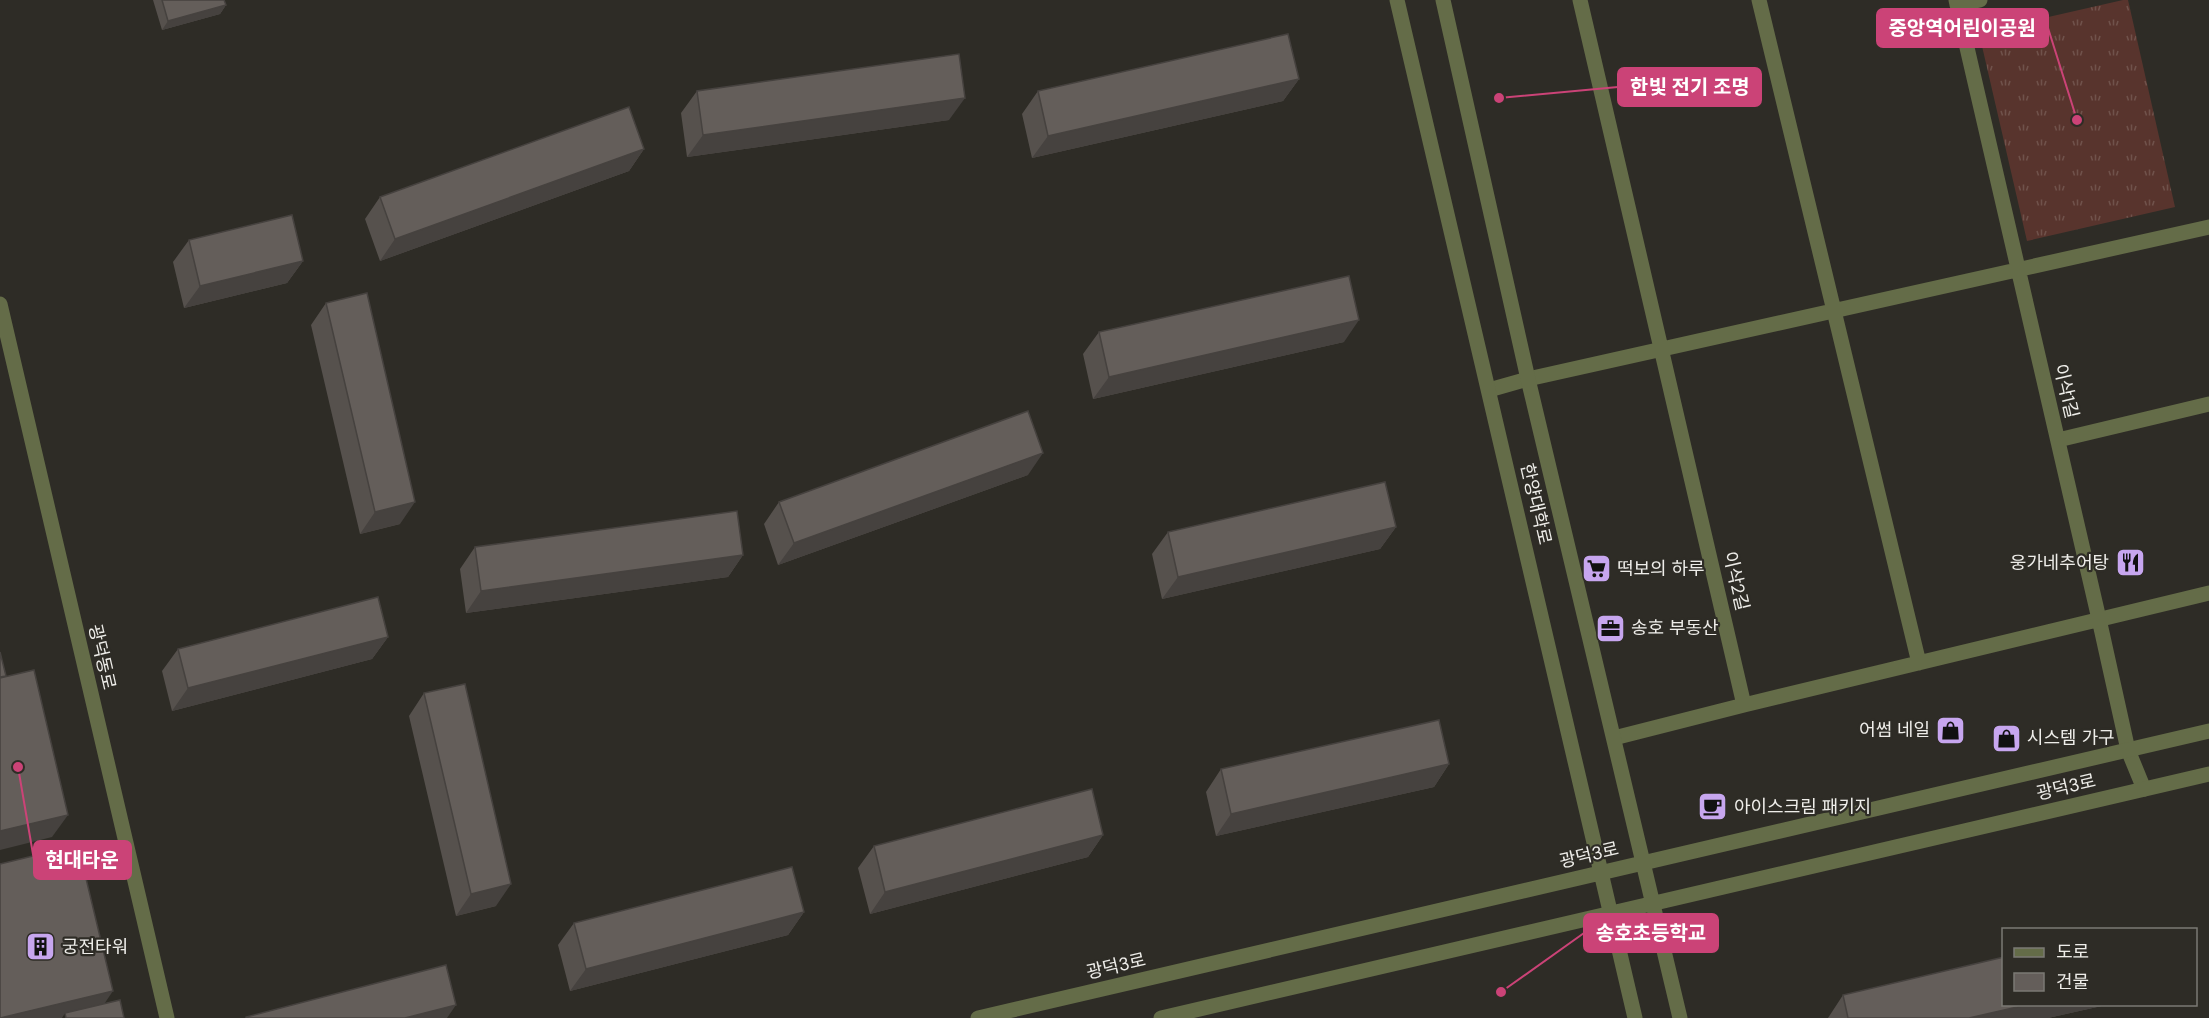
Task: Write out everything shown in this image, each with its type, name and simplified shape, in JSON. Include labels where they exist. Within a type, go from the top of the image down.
[{"type":"street","name":"한양대학로","points":[[1396,0],[1635,1018]]},
{"type":"street","name":"한양대학로","points":[[1443,0],[1528,379],[1680,1018]]},
{"type":"street","name":"이삭2길","points":[[1580,0],[1744,705]]},
{"type":"street","points":[[1759,0],[1919,663]]},
{"type":"street","points":[[1956,3],[1980,0]]},
{"type":"street","name":"이삭1길","points":[[1956,3],[2128,750],[2144,789]]},
{"type":"street","points":[[1489,390],[1528,379],[2209,227]]},
{"type":"street","name":"광덕동로","points":[[0,304],[167,1018]]},
{"type":"street","points":[[2058,440],[2209,404]]},
{"type":"street","points":[[1614,738],[2209,593]]},
{"type":"street","name":"광덕3로","points":[[978,1018],[2209,731]]},
{"type":"street","name":"광덕3로","points":[[1161,1018],[2209,774]]},
{"type":"green space","points":[[2128,0],[2175,207],[2027,241],[1979,33]]},
{"type":"building","points":[[162,0],[224,0],[226,5],[168,21]]},
{"type":"building","points":[[1288,34],[1299,79],[1048,136],[1038,91]]},
{"type":"building","points":[[959,54],[965,98],[703,135],[697,91]]},
{"type":"building","points":[[629,107],[644,149],[395,239],[380,197]]},
{"type":"building","points":[[292,215],[303,261],[200,286],[189,240]]},
{"type":"building","points":[[1349,276],[1359,320],[1109,377],[1099,332]]},
{"type":"building","points":[[367,293],[415,502],[375,512],[326,303]]},
{"type":"building","points":[[1028,411],[1043,453],[794,543],[779,502]]},
{"type":"building","points":[[1385,482],[1396,527],[1178,577],[1168,532]]},
{"type":"building","points":[[737,511],[743,555],[481,591],[475,547]]},
{"type":"building","points":[[378,597],[388,637],[188,688],[178,649]]},
{"type":"building","points":[[0,652],[6,676],[0,677]]},
{"type":"building","points":[[34,670],[68,815],[0,831],[0,678]]},
{"type":"building","points":[[465,684],[511,884],[471,894],[424,693]]},
{"type":"building","points":[[1439,720],[1449,764],[1231,814],[1221,769]]},
{"type":"building","points":[[1092,789],[1103,835],[885,892],[874,846]]},
{"type":"building","name":"궁전타워","points":[[78,845],[113,991],[0,1018],[0,864]]},
{"type":"building","points":[[792,867],[804,912],[586,969],[574,923]]},
{"type":"building","points":[[2002,957],[2002,1006],[2022,1006],[1969,1018],[1848,1018],[1843,995]]},
{"type":"building","points":[[446,965],[456,1005],[405,1018],[246,1018],[246,1017]]},
{"type":"building","points":[[120,1000],[124,1018],[66,1018],[65,1013]]},
{"type":"place","name":"한빛 전기 조명","points":[[1499,98]]},
{"type":"place","name":"중앙역어린이공원","points":[[2077,120]]},
{"type":"place","name":"웅가네추어탕","points":[[2130,563]]},
{"type":"place","name":"떡보의 하루","points":[[1596,569]]},
{"type":"place","name":"송호 부동산","points":[[1610,628]]},
{"type":"place","name":"어썸 네일","points":[[1951,730]]},
{"type":"place","name":"시스템 가구","points":[[2006,738]]},
{"type":"place","name":"현대타운","points":[[18,767]]},
{"type":"place","name":"아이스크림 패키지","points":[[1713,807]]},
{"type":"place","name":"궁전타워","points":[[41,947]]},
{"type":"place","name":"송호초등학교","points":[[1501,992]]}]
